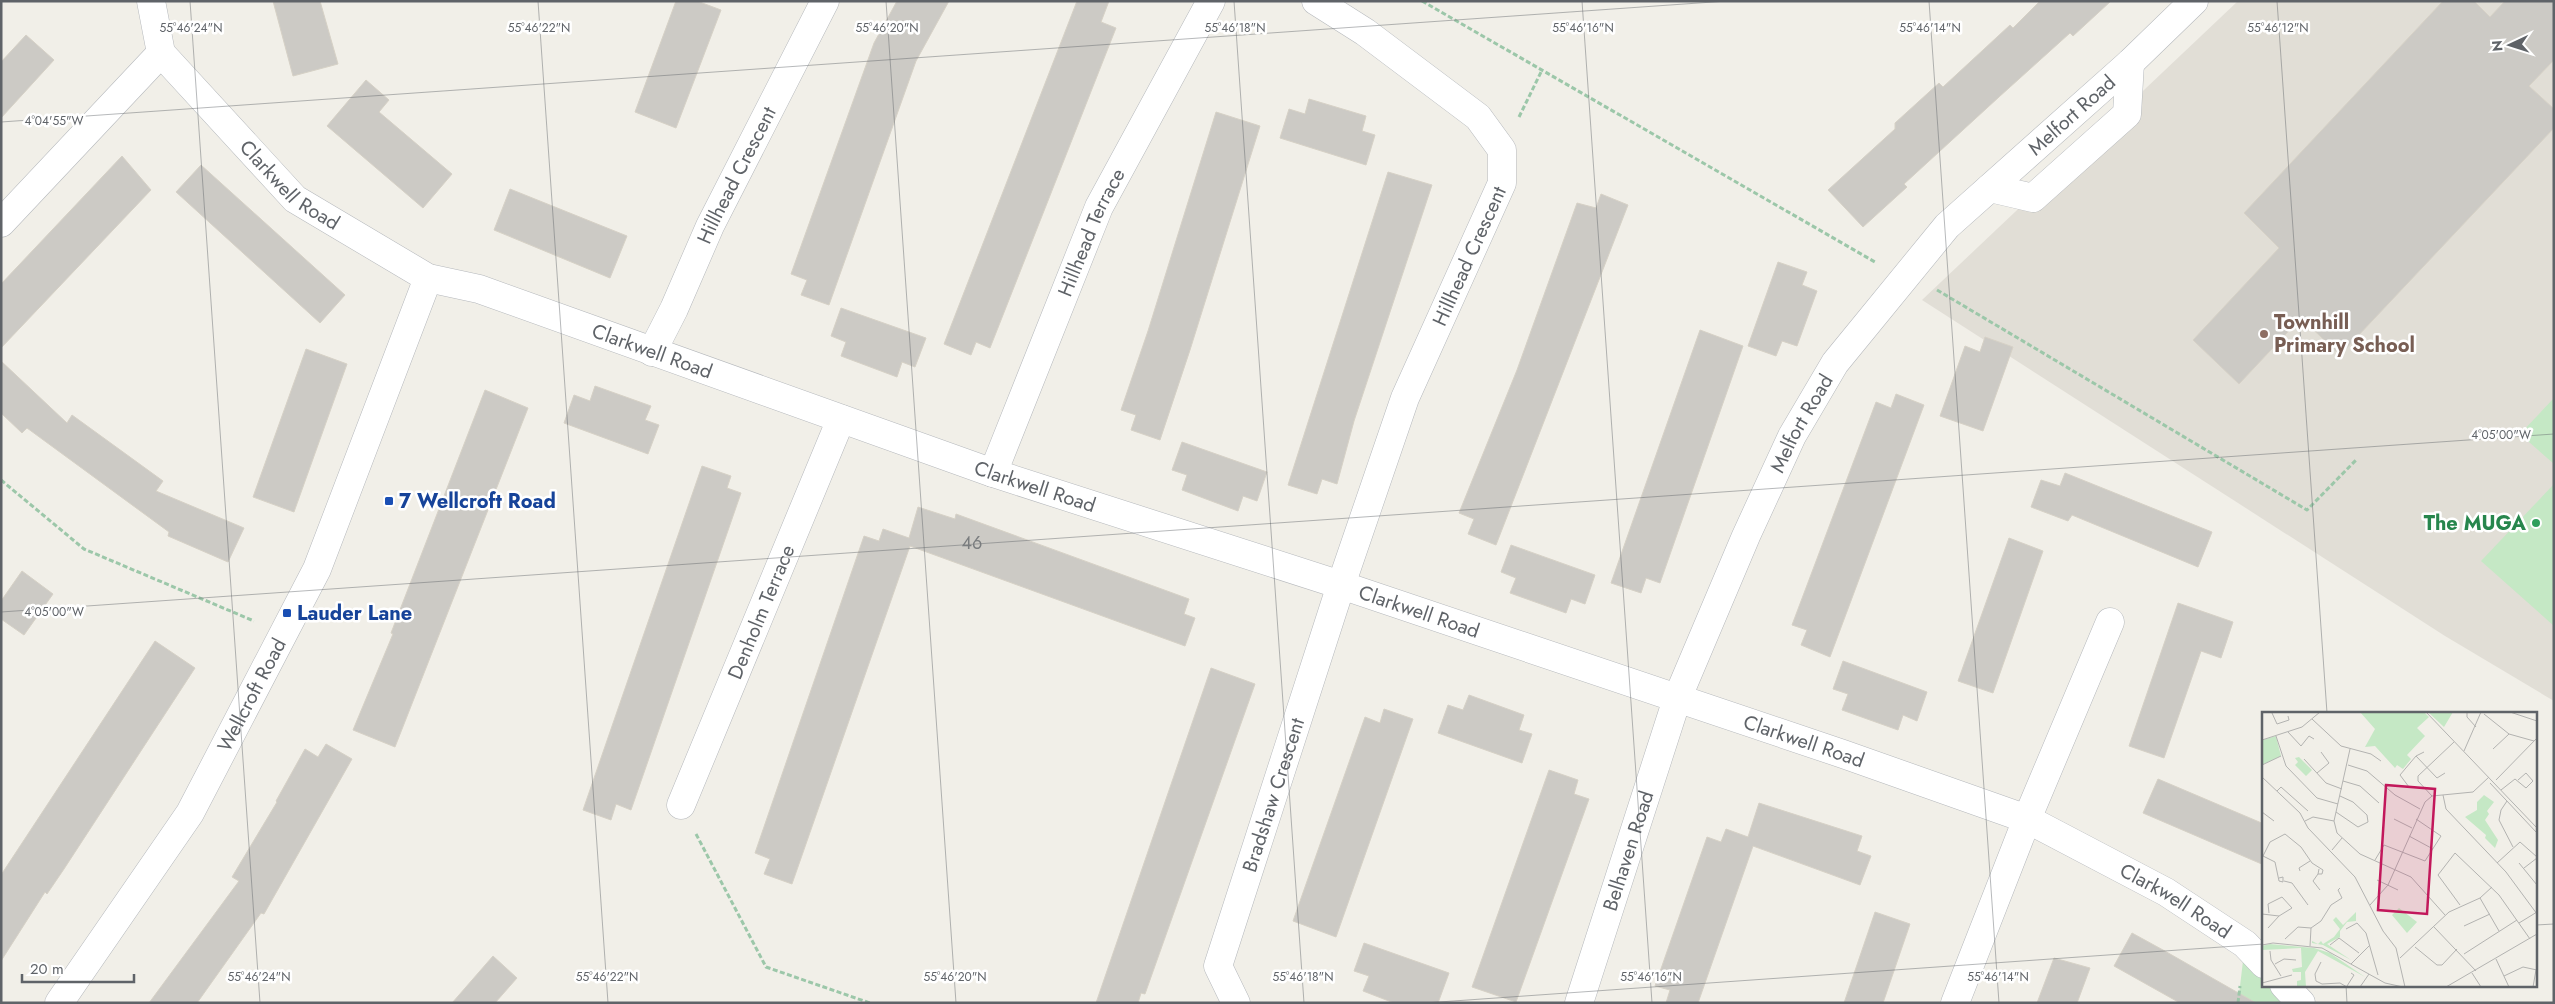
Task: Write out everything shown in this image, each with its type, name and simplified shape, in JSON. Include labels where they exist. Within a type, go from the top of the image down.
[{"type":"street","points":[[1,223],[161,54],[152,1]]},
{"type":"street","name":"Hillhead Crescent","points":[[652,352],[674,309],[710,226],[825,1]]},
{"type":"street","name":"Hillhead Terrace","points":[[993,473],[1099,207],[1211,1]]},
{"type":"street","points":[[1316,1],[1365,32],[1478,117],[1502,150]]},
{"type":"street","name":"Melfort Road","points":[[1677,699],[1746,536],[1792,436],[1835,363],[1947,226],[2130,63],[2194,1]]},
{"type":"street","name":"Clarkwell Road","points":[[161,54],[295,199],[428,278],[478,289],[993,473],[1341,585],[1843,754],[2027,819],[2166,892],[2245,944],[2262,962]]},
{"type":"street","name":"Melfort Road","points":[[1990,188],[2033,198],[2113,127],[2127,114],[2130,63]]},
{"type":"street","name":"Hillhead Crescent","points":[[1341,585],[1405,398],[1502,183],[1502,150]]},
{"type":"street","name":"Wellcroft Road","points":[[59,1003],[190,813],[317,570],[428,278]]},
{"type":"street","name":"Denholm Terrace","points":[[680,805],[841,420]]},
{"type":"street","name":"Bradshaw Crescent","points":[[1236,1003],[1218,966],[1341,585]]},
{"type":"street","points":[[1955,1003],[2027,819],[2110,622]]},
{"type":"street","name":"Belhaven Road","points":[[1579,1003],[1677,699]]},
{"type":"street","points":[[2285,986],[2301,1003]]},
{"type":"path","points":[[1422,1],[1906,276],[2306,510],[2357,459]]},
{"type":"path","points":[[1502,150],[1542,70]]},
{"type":"path","points":[[1,480],[84,549],[283,634]]},
{"type":"path","points":[[680,805],[766,967],[870,1003]]},
{"type":"shaded area","name":"Townhill Primary School","points":[[2238,1],[2554,1],[2554,701],[2445,636],[1922,300]]},
{"type":"green space","points":[[2554,398],[2554,464],[2520,434]]},
{"type":"green space","name":"The MUGA","points":[[2554,484],[2554,626],[2481,561]]},
{"type":"green space","points":[[2245,944],[2262,962],[2262,986],[2285,986],[2301,1003],[2238,1003]]},
{"type":"building","points":[[273,1],[320,1],[338,64],[293,76]]},
{"type":"building","points":[[676,1],[697,1],[721,10],[676,128],[635,112]]},
{"type":"building","points":[[897,1],[949,1],[916,61],[829,305],[801,295],[807,280],[791,274],[874,43]]},
{"type":"building","points":[[1077,1],[1109,1],[1101,22],[1116,28],[990,348],[976,342],[971,355],[944,344]]},
{"type":"building","points":[[2040,1],[2111,1],[2073,36],[2070,33],[1999,97],[1904,184],[1907,187],[1863,227],[1828,190],[1895,129],[1895,123],[1939,83],[1943,87],[2010,25],[2013,28]]},
{"type":"building","points":[[2443,1],[2474,1],[2490,17],[2505,1],[2554,1],[2554,60],[2529,86],[2554,109],[2554,128],[2340,355],[2301,318],[2239,384],[2193,340],[2279,248],[2244,213]]},
{"type":"building","points":[[26,35],[54,60],[1,118],[1,62]]},
{"type":"building","points":[[366,80],[389,100],[379,112],[452,174],[423,208],[327,126]]},
{"type":"building","points":[[1309,99],[1366,116],[1362,131],[1375,135],[1366,165],[1280,138],[1289,109],[1305,114]]},
{"type":"building","points":[[1216,112],[1260,126],[1160,440],[1131,430],[1136,415],[1121,410],[1148,331]]},
{"type":"building","points":[[122,156],[151,190],[1,348],[1,284]]},
{"type":"building","points":[[201,165],[345,295],[320,323],[176,192]]},
{"type":"building","points":[[1388,172],[1432,185],[1354,421],[1337,484],[1322,479],[1317,494],[1288,485]]},
{"type":"building","points":[[510,189],[627,236],[610,278],[494,230]]},
{"type":"building","points":[[1601,194],[1628,205],[1496,545],[1468,534],[1474,519],[1459,513],[1517,370],[1577,203],[1596,208]]},
{"type":"building","points":[[1778,262],[1807,272],[1802,285],[1817,291],[1797,346],[1782,341],[1776,356],[1748,346]]},
{"type":"building","points":[[841,308],[926,338],[915,367],[902,362],[897,377],[841,356],[846,342],[831,336]]},
{"type":"building","points":[[1700,330],[1743,346],[1660,583],[1646,578],[1641,593],[1611,583]]},
{"type":"building","points":[[1985,337],[2013,347],[1983,431],[1940,416],[1965,346],[1980,352]]},
{"type":"building","points":[[306,349],[347,364],[294,512],[253,497]]},
{"type":"building","points":[[1,361],[67,423],[72,415],[163,481],[156,491],[244,528],[228,562],[168,536],[169,532],[27,428],[22,433],[1,413]]},
{"type":"building","points":[[595,386],[651,406],[645,420],[659,425],[648,454],[564,423],[574,395],[590,401]]},
{"type":"building","points":[[485,390],[528,408],[395,747],[353,730],[393,634],[391,633]]},
{"type":"building","points":[[1896,394],[1924,405],[1830,657],[1801,645],[1807,630],[1792,625],[1876,402],[1891,408]]},
{"type":"building","points":[[1182,442],[1267,472],[1257,501],[1243,496],[1238,511],[1182,490],[1187,475],[1172,470]]},
{"type":"building","points":[[702,466],[731,476],[727,488],[741,493],[631,810],[616,804],[611,820],[583,810]]},
{"type":"building","points":[[2065,473],[2212,532],[2198,567],[2072,515],[2068,521],[2031,507],[2041,480],[2060,486]]},
{"type":"building","points":[[918,507],[955,519],[956,514],[1189,599],[1184,614],[1195,618],[1185,646],[910,546],[792,884],[764,874],[770,859],[755,853],[864,536],[879,541],[883,529],[909,538]]},
{"type":"building","points":[[2009,538],[2043,551],[1993,693],[1958,681]]},
{"type":"building","points":[[1511,545],[1595,575],[1585,604],[1571,599],[1566,613],[1510,593],[1516,578],[1501,572]]},
{"type":"building","points":[[22,571],[53,594],[24,635],[1,619],[1,601]]},
{"type":"building","points":[[2178,603],[2233,622],[2221,658],[2201,651],[2164,758],[2129,746]]},
{"type":"building","points":[[155,641],[195,668],[64,869],[47,894],[45,892],[1,961],[1,875]]},
{"type":"building","points":[[1843,661],[1927,692],[1917,721],[1903,715],[1898,730],[1842,710],[1848,694],[1833,689]]},
{"type":"building","points":[[1211,668],[1255,684],[1145,994],[1141,993],[1138,1003],[1096,1003]]},
{"type":"building","points":[[1469,695],[1524,715],[1519,730],[1532,734],[1522,763],[1438,733],[1448,705],[1463,710]]},
{"type":"building","points":[[1384,709],[1413,719],[1336,937],[1293,921],[1365,717],[1380,723]]},
{"type":"building","points":[[326,744],[352,759],[264,914],[261,913],[197,1003],[149,1003],[239,881],[232,877],[277,802],[305,749],[318,757]]},
{"type":"building","points":[[1549,770],[1578,780],[1574,794],[1589,799],[1516,1002],[1472,987]]},
{"type":"building","points":[[2158,779],[2262,823],[2262,864],[2143,813]]},
{"type":"building","points":[[1759,803],[1862,836],[1857,851],[1871,856],[1860,885],[1753,846],[1698,1003],[1666,1003],[1670,990],[1655,986],[1707,837],[1721,842],[1726,829],[1748,837]]},
{"type":"building","points":[[1875,912],[1910,924],[1883,1003],[1844,1003]]},
{"type":"building","points":[[2132,933],[2256,1003],[2180,1003],[2114,966]]},
{"type":"building","points":[[1364,943],[1449,973],[1438,1003],[1394,1003],[1363,991],[1369,976],[1354,971]]},
{"type":"building","points":[[493,956],[517,978],[495,1003],[452,1003]]},
{"type":"building","points":[[2054,958],[2090,968],[2077,1003],[2037,1003]]},
{"type":"place","name":"Townhill Primary School","points":[[2264,334]]},
{"type":"place","name":"7 Wellcroft Road","points":[[389,501]]},
{"type":"place","name":"The MUGA","points":[[2536,523]]},
{"type":"place","name":"Lauder Lane","points":[[287,613]]}]
